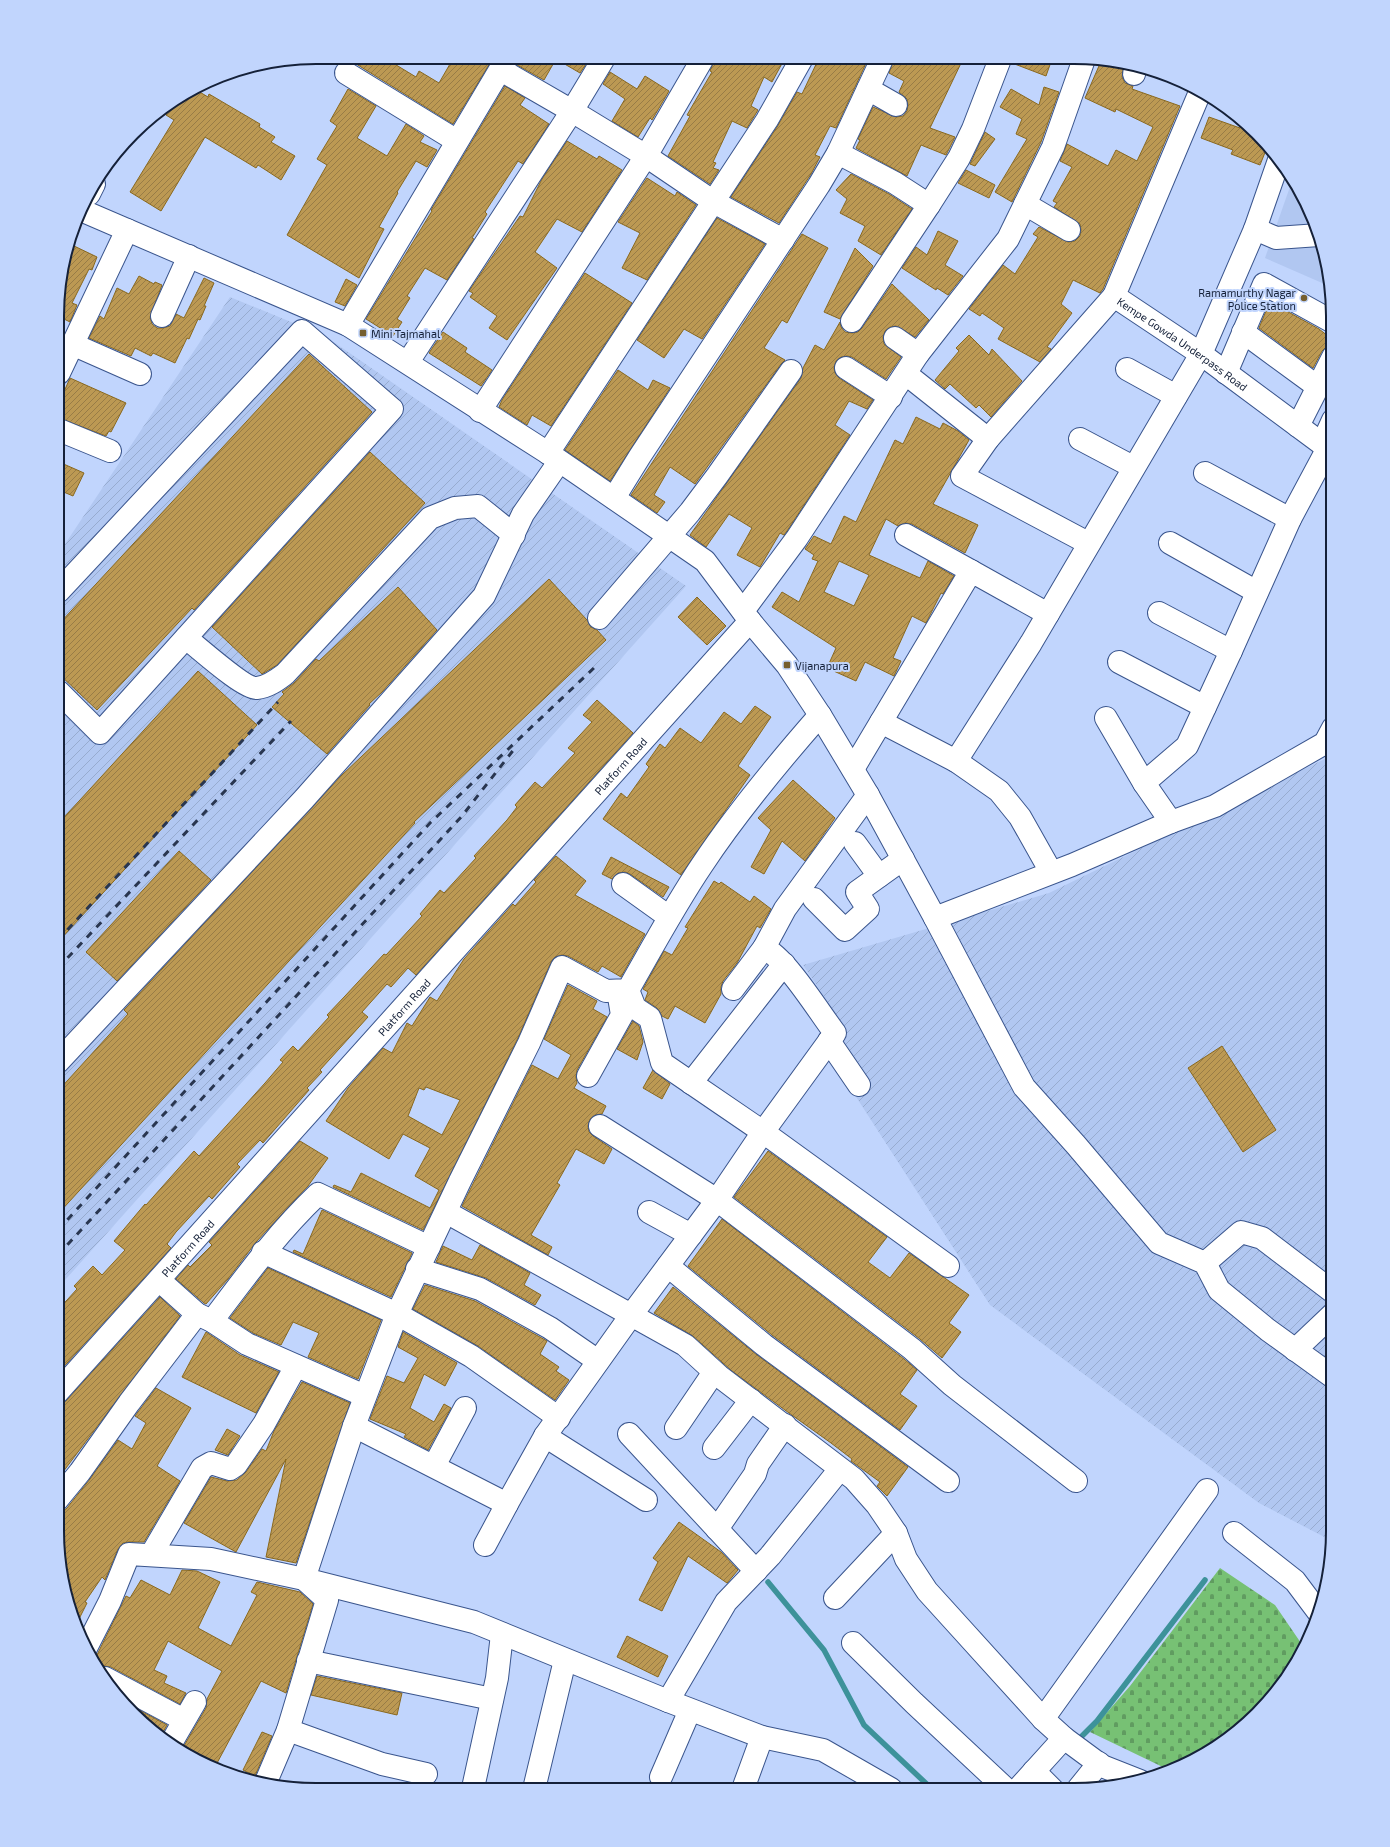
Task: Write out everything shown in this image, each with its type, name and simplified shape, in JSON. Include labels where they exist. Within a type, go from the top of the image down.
[{"type":"street","points":[[348,325],[504,64],[714,202],[783,240]]},
{"type":"street","points":[[408,362],[600,64]]},
{"type":"street","points":[[480,411],[646,156],[700,64]]},
{"type":"street","points":[[64,1056],[304,799],[484,596],[523,514],[604,366],[767,120],[799,64]]},
{"type":"street","points":[[614,498],[783,240],[838,153],[880,64]]},
{"type":"street","points":[[852,321],[959,158],[973,129],[998,64]]},
{"type":"street","name":"Platform Road","points":[[64,1384],[159,1280],[746,616],[918,354],[1008,239],[1053,147],[1082,65]]},
{"type":"street","points":[[346,73],[457,142]]},
{"type":"street","points":[[868,89],[896,105]]},
{"type":"street","name":"Kempe Gowda Underpass Road","points":[[1198,97],[1114,296],[1201,354],[1326,447]]},
{"type":"street","points":[[838,153],[895,183],[929,205]]},
{"type":"street","points":[[956,761],[1048,614],[1088,543],[1201,354],[1255,229],[1277,167]]},
{"type":"street","points":[[1025,204],[1069,230]]},
{"type":"street","points":[[86,213],[348,325],[408,362],[480,411],[554,458],[705,561],[746,616],[787,665],[820,714],[868,795],[1024,1087],[1076,1145],[1159,1244],[1205,1263],[1219,1290],[1326,1373]]},
{"type":"street","points":[[1255,229],[1276,238],[1313,235]]},
{"type":"street","points":[[64,361],[127,230]]},
{"type":"street","points":[[162,316],[189,256]]},
{"type":"street","points":[[1226,373],[1264,284],[1326,318]]},
{"type":"street","points":[[1088,543],[962,476],[988,439],[1114,296]]},
{"type":"street","points":[[64,586],[302,331],[392,409],[100,734],[64,698]]},
{"type":"street","points":[[1244,332],[1318,387]]},
{"type":"street","points":[[895,338],[918,354]]},
{"type":"street","points":[[72,344],[140,374]]},
{"type":"street","points":[[846,368],[891,397]]},
{"type":"street","points":[[1127,369],[1176,396]]},
{"type":"street","points":[[600,618],[718,476],[791,371]]},
{"type":"street","points":[[1298,426],[1326,371]]},
{"type":"street","points":[[906,374],[988,439]]},
{"type":"street","points":[[64,432],[110,452]]},
{"type":"street","points":[[1080,439],[1133,468]]},
{"type":"street","points":[[1144,783],[1187,746],[1232,651],[1290,519],[1326,452]]},
{"type":"street","points":[[1205,473],[1290,519]]},
{"type":"street","points":[[186,638],[240,681],[256,688],[270,684],[285,674],[430,518],[455,508],[478,506],[514,535]]},
{"type":"street","points":[[906,535],[1048,614]]},
{"type":"street","points":[[1170,543],[1258,592]]},
{"type":"street","points":[[853,769],[971,571]]},
{"type":"street","points":[[1159,613],[1232,651]]},
{"type":"street","points":[[1119,662],[1205,707]]},
{"type":"street","points":[[588,1076],[622,1015],[623,990],[669,917],[703,864],[758,788],[820,714]]},
{"type":"street","points":[[1106,718],[1144,783],[1171,822]]},
{"type":"street","points":[[881,722],[956,761],[999,791],[1020,817],[1051,872]]},
{"type":"street","points":[[935,918],[1072,865],[1171,822],[1216,806],[1326,741]]},
{"type":"street","points":[[733,989],[764,948],[785,909],[868,795]]},
{"type":"street","points":[[855,843],[879,876]]},
{"type":"street","points":[[814,899],[844,930],[868,909],[857,892],[903,859]]},
{"type":"street","points":[[623,884],[669,917]]},
{"type":"street","points":[[485,1544],[545,1436],[632,1314],[717,1200],[763,1132],[835,1033],[784,964],[771,951],[764,948]]},
{"type":"street","points":[[691,1083],[784,964]]},
{"type":"street","points":[[304,1579],[354,1426],[398,1314],[418,1269],[529,1043],[562,967],[606,991],[623,990]]},
{"type":"street","points":[[623,990],[635,1008],[650,1018],[662,1063],[763,1132],[948,1266]]},
{"type":"street","points":[[829,1041],[859,1084]]},
{"type":"street","points":[[600,1126],[717,1200],[912,1349],[952,1385],[1076,1481]]},
{"type":"street","points":[[64,1491],[80,1472],[129,1403],[204,1317],[301,1210],[318,1194],[429,1247]]},
{"type":"street","points":[[446,1212],[632,1314],[685,1345],[714,1372],[854,1479],[877,1505],[896,1533],[906,1558],[927,1591],[1043,1719],[1070,1742],[1099,1763],[1129,1776]]},
{"type":"street","points":[[649,1212],[691,1235]]},
{"type":"street","points":[[1205,1263],[1241,1232],[1262,1238],[1326,1287]]},
{"type":"street","points":[[263,1252],[398,1314],[470,1356],[559,1418]]},
{"type":"street","points":[[668,1266],[764,1345],[948,1481]]},
{"type":"street","points":[[418,1269],[480,1289],[550,1328],[598,1361]]},
{"type":"street","points":[[159,1280],[204,1317],[247,1344],[366,1396]]},
{"type":"street","points":[[1295,1350],[1326,1320]]},
{"type":"street","points":[[151,1555],[202,1468],[211,1462],[230,1469],[236,1465],[264,1424],[296,1366]]},
{"type":"street","points":[[676,1428],[714,1372]]},
{"type":"street","points":[[714,1448],[751,1400]]},
{"type":"street","points":[[434,1466],[465,1408]]},
{"type":"street","points":[[717,1529],[755,1474],[758,1464],[785,1425]]},
{"type":"street","points":[[354,1426],[507,1504]]},
{"type":"street","points":[[629,1434],[756,1571]]},
{"type":"street","points":[[545,1436],[646,1500]]},
{"type":"street","points":[[668,1701],[726,1602],[770,1556],[840,1469]]},
{"type":"street","points":[[1043,1719],[1207,1490]]},
{"type":"street","points":[[835,1598],[896,1533]]},
{"type":"street","points":[[1234,1533],[1295,1581],[1315,1606]]},
{"type":"street","points":[[87,1636],[110,1601],[129,1554],[211,1559],[304,1579],[474,1622],[690,1710],[762,1737],[823,1750],[879,1783]]},
{"type":"street","points":[[268,1778],[288,1730],[327,1600],[304,1579]]},
{"type":"street","points":[[474,1783],[497,1678],[502,1634]]},
{"type":"street","points":[[853,1643],[914,1703],[1000,1783]]},
{"type":"street","points":[[535,1783],[565,1660]]},
{"type":"street","points":[[308,1661],[492,1699]]},
{"type":"street","points":[[116,1684],[184,1720]]},
{"type":"street","points":[[174,1738],[195,1702]]},
{"type":"street","points":[[661,1777],[690,1710]]},
{"type":"street","points":[[288,1730],[382,1764],[426,1774]]},
{"type":"street","points":[[745,1783],[762,1737]]},
{"type":"street","points":[[1023,1783],[1034,1771],[1070,1742]]},
{"type":"street","points":[[1083,1782],[1099,1763]]},
{"type":"street","points":[[1034,1771],[1046,1783]]},
{"type":"shaded area","points":[[1290,187],[1300,205],[1313,235],[1324,284],[1265,258]]},
{"type":"shaded area","points":[[230,297],[325,336],[686,586],[64,1281],[64,546]]},
{"type":"shaded area","points":[[1326,758],[1326,1538],[1259,1503],[990,1305],[833,1061],[845,1028],[803,965],[1049,893]]},
{"type":"green space","points":[[1220,1568],[1275,1605],[1300,1642],[1274,1684],[1240,1720],[1227,1731],[1200,1749],[1163,1767],[1090,1732],[1130,1686]]},
{"type":"building","points":[[356,64],[395,64],[416,77],[419,71],[439,83],[450,64],[489,64],[453,124]]},
{"type":"building","points":[[517,64],[553,64],[544,80]]},
{"type":"building","points":[[565,64],[586,64],[580,73]]},
{"type":"building","points":[[713,64],[782,64],[772,82],[764,77],[751,106],[758,110],[747,128],[732,121],[713,162],[716,163],[713,168],[719,170],[710,184],[668,156],[690,116],[687,115],[712,72],[710,71]]},
{"type":"building","points":[[816,64],[866,64],[836,128],[830,126],[815,155],[820,157],[811,174],[779,223],[731,197],[777,127],[797,92],[802,94]]},
{"type":"building","points":[[892,64],[961,64],[930,128],[955,137],[946,155],[921,145],[907,176],[856,148],[860,140],[858,139],[873,107],[896,117],[903,116],[907,111],[907,99],[899,92],[904,81],[889,73]]},
{"type":"building","points":[[1015,64],[1050,64],[1046,76]]},
{"type":"building","points":[[1099,66],[1107,66],[1123,69],[1122,77],[1125,83],[1133,86],[1132,89],[1180,106],[1103,289],[1100,293],[1073,280],[1061,304],[1072,313],[1047,347],[1051,349],[1040,362],[998,339],[1004,328],[982,313],[980,316],[969,309],[1003,265],[1015,274],[1038,237],[1033,234],[1039,227],[1068,242],[1075,241],[1080,236],[1080,224],[1054,207],[1057,203],[1053,201],[1072,167],[1060,161],[1067,144],[1108,166],[1116,150],[1137,161],[1153,127],[1116,109],[1115,112],[1085,98]]},
{"type":"building","points":[[610,72],[637,89],[645,76],[669,91],[652,120],[650,118],[638,137],[612,121],[625,99],[603,84]]},
{"type":"building","points":[[505,86],[525,98],[520,105],[549,124],[523,164],[518,161],[485,212],[487,214],[472,238],[474,239],[447,280],[425,268],[407,296],[410,298],[397,319],[402,322],[393,336],[366,319],[432,211],[431,210]]},
{"type":"building","points":[[1044,87],[1059,92],[1041,142],[1012,202],[995,192],[1027,139],[1016,134],[1022,119],[1000,107],[1011,89],[1039,105]]},
{"type":"building","points":[[348,89],[376,106],[357,138],[387,156],[406,124],[424,136],[420,142],[437,150],[427,167],[416,161],[397,192],[398,193],[379,227],[384,229],[359,278],[287,235],[327,165],[317,159],[337,126],[330,121]]},
{"type":"building","points":[[200,92],[208,97],[209,94],[260,124],[259,127],[275,137],[271,142],[295,156],[281,180],[258,165],[256,168],[205,137],[161,211],[130,192],[174,120],[166,115],[176,107]]},
{"type":"building","points":[[1209,117],[1240,127],[1265,152],[1260,165],[1231,154],[1233,150],[1201,138]]},
{"type":"building","points":[[985,132],[995,139],[975,166],[970,164]]},
{"type":"building","points":[[567,141],[597,159],[599,156],[622,170],[582,232],[557,219],[535,252],[557,268],[507,340],[489,328],[497,316],[470,297],[473,293],[469,291],[520,216],[523,217],[542,179]]},
{"type":"building","points":[[966,170],[995,185],[989,198],[958,183]]},
{"type":"building","points":[[851,174],[889,194],[912,209],[881,255],[858,241],[865,226],[840,213],[847,199],[836,190]]},
{"type":"building","points":[[647,178],[675,196],[677,192],[696,205],[647,280],[622,268],[640,233],[618,222]]},
{"type":"building","points":[[717,218],[765,244],[702,339],[684,329],[664,358],[637,340]]},
{"type":"building","points":[[938,231],[958,241],[945,265],[963,276],[948,295],[937,288],[936,290],[902,268],[916,247],[927,255]]},
{"type":"building","points":[[802,234],[828,248],[787,323],[782,320],[764,348],[785,360],[695,484],[670,467],[654,495],[665,502],[657,513],[631,495]]},
{"type":"building","points":[[74,246],[97,257],[92,270],[89,269],[72,303],[77,305],[70,322],[64,319],[64,316],[66,283]]},
{"type":"building","points":[[855,248],[873,266],[840,319],[824,312]]},
{"type":"building","points":[[585,273],[632,303],[551,426],[532,415],[527,425],[499,407],[502,400]]},
{"type":"building","points":[[139,276],[154,284],[155,282],[162,285],[150,317],[152,324],[157,328],[170,326],[176,314],[184,318],[204,278],[214,283],[204,306],[206,306],[200,320],[198,319],[189,339],[187,338],[175,363],[153,353],[151,356],[135,348],[131,356],[89,338],[100,316],[104,319],[117,288],[129,294]]},
{"type":"building","points":[[346,279],[357,285],[345,306],[335,302]]},
{"type":"building","points":[[892,284],[929,320],[915,337],[896,326],[890,327],[885,331],[883,337],[884,344],[901,357],[886,379],[852,357],[841,357],[836,361],[834,368],[835,373],[839,378],[873,400],[867,409],[849,401],[835,425],[850,435],[787,531],[784,535],[780,533],[760,567],[737,555],[752,528],[729,514],[706,547],[690,535],[801,378],[803,368],[815,345],[824,350],[840,322],[841,327],[845,332],[858,332]]},
{"type":"building","points":[[1272,303],[1319,329],[1326,334],[1326,347],[1322,351],[1313,368],[1259,328],[1266,311]]},
{"type":"building","points":[[443,332],[467,348],[465,352],[492,370],[481,386],[429,353]]},
{"type":"building","points":[[969,335],[989,355],[992,349],[1022,381],[991,417],[979,405],[976,408],[950,384],[945,389],[935,380],[959,351],[956,348]]},
{"type":"building","points":[[309,354],[372,412],[194,610],[192,608],[97,710],[64,679],[64,619]]},
{"type":"building","points":[[618,370],[648,390],[653,380],[670,388],[610,481],[565,450]]},
{"type":"building","points":[[70,378],[126,403],[111,432],[109,431],[106,436],[64,420],[64,392]]},
{"type":"building","points":[[916,417],[940,429],[943,423],[958,431],[969,440],[933,504],[978,525],[965,553],[912,524],[905,523],[898,526],[886,519],[869,555],[920,578],[928,561],[954,576],[943,594],[941,593],[926,623],[912,616],[893,658],[901,661],[894,676],[865,662],[856,681],[827,668],[836,648],[772,607],[782,592],[799,602],[818,561],[812,559],[814,555],[805,549],[814,536],[831,544],[844,516],[856,522],[895,440],[903,444]],"holes":[[[839,561],[869,575],[854,606],[824,592]]]},
{"type":"building","points":[[370,452],[425,503],[277,665],[262,674],[212,627]]},
{"type":"building","points":[[64,464],[84,473],[73,496],[64,492]]},
{"type":"building","points":[[549,579],[587,620],[591,627],[597,630],[606,640],[414,822],[415,823],[64,1207],[64,1084],[128,1014],[124,1010],[342,775]]},
{"type":"building","points":[[398,587],[437,630],[382,692],[369,704],[370,705],[327,754],[272,707],[284,694],[282,692],[294,683],[316,659],[319,661]]},
{"type":"building","points":[[697,597],[726,626],[707,645],[678,617]]},
{"type":"building","points":[[198,671],[257,725],[64,935],[64,817]]},
{"type":"building","points":[[597,700],[633,733],[416,975],[408,968],[391,987],[387,984],[362,1012],[368,1017],[320,1070],[322,1072],[307,1088],[309,1090],[263,1143],[260,1140],[237,1164],[240,1167],[212,1199],[209,1196],[176,1232],[167,1244],[171,1248],[64,1366],[64,1303],[77,1289],[74,1286],[93,1266],[102,1275],[125,1250],[114,1241],[145,1204],[146,1205],[194,1151],[199,1156],[283,1062],[280,1060],[293,1046],[298,1051],[329,1017],[327,1015],[422,916],[420,914],[440,890],[444,893],[476,858],[474,856],[507,820],[517,807],[515,805],[535,782],[542,788],[575,753],[568,748],[592,722],[583,715]]},
{"type":"building","points":[[755,706],[771,717],[738,766],[750,775],[681,875],[603,819],[621,793],[627,798],[649,767],[646,764],[660,744],[665,748],[680,728],[701,743],[724,712],[741,724]]},
{"type":"building","points":[[793,780],[835,818],[805,861],[782,841],[764,874],[751,867],[771,830],[758,818]]},
{"type":"building","points":[[179,851],[211,880],[117,981],[86,952]]},
{"type":"building","points":[[556,856],[586,881],[575,895],[645,934],[621,977],[602,966],[598,972],[568,956],[562,955],[555,957],[551,962],[518,1038],[423,1230],[333,1187],[334,1185],[351,1192],[361,1173],[430,1208],[439,1190],[415,1176],[430,1148],[403,1134],[389,1159],[326,1121],[348,1088],[383,1048],[392,1053],[407,1023],[412,1026],[430,997],[437,1001],[464,959],[513,904],[515,906],[536,882],[534,880]],"holes":[[[426,1087],[460,1100],[442,1135],[408,1116],[419,1088],[424,1090]]]},
{"type":"building","points":[[611,857],[669,887],[663,897],[625,872],[618,873],[612,879],[602,874]]},
{"type":"building","points":[[714,881],[719,884],[721,882],[750,902],[754,896],[771,909],[760,928],[757,926],[737,963],[723,981],[721,994],[705,1023],[675,1006],[668,1019],[662,1016],[657,1008],[645,1000],[648,992],[643,989],[664,951],[672,955],[688,928],[685,927]]},
{"type":"building","points":[[568,985],[597,1001],[593,1009],[607,1017],[577,1070],[577,1083],[574,1088],[606,1106],[602,1114],[595,1115],[590,1119],[588,1126],[589,1132],[593,1136],[612,1149],[604,1164],[576,1149],[557,1183],[560,1185],[531,1235],[552,1247],[548,1255],[462,1206],[532,1065],[558,1079],[571,1055],[544,1039]]},
{"type":"building","points":[[633,1021],[639,1026],[643,1042],[637,1060],[617,1049]]},
{"type":"building","points":[[1222,1046],[1276,1130],[1243,1152],[1188,1068]]},
{"type":"building","points":[[653,1070],[670,1084],[662,1099],[643,1088]]},
{"type":"building","points":[[300,1141],[328,1158],[308,1186],[256,1242],[228,1279],[206,1304],[204,1303],[176,1279],[188,1265],[190,1267],[212,1245],[209,1242]]},
{"type":"building","points":[[768,1151],[887,1237],[868,1262],[890,1278],[909,1253],[969,1295],[949,1323],[961,1332],[942,1358],[920,1339],[734,1197]]},
{"type":"building","points":[[322,1210],[412,1253],[391,1297],[293,1252],[294,1250],[303,1254]]},
{"type":"building","points":[[722,1219],[917,1370],[900,1394],[917,1406],[900,1430],[772,1335],[688,1266]]},
{"type":"building","points":[[480,1245],[530,1273],[524,1285],[541,1295],[535,1305],[486,1278],[436,1262],[443,1246],[472,1260]]},
{"type":"building","points":[[268,1268],[381,1320],[358,1379],[308,1357],[319,1333],[293,1322],[281,1345],[253,1333],[230,1318]]},
{"type":"building","points":[[425,1285],[475,1301],[547,1341],[540,1354],[559,1367],[556,1371],[569,1380],[555,1400],[478,1346],[413,1309]]},
{"type":"building","points":[[673,1287],[757,1355],[908,1467],[887,1496],[877,1486],[880,1482],[851,1461],[852,1459],[732,1371],[693,1336],[654,1313]]},
{"type":"building","points":[[160,1297],[180,1316],[64,1471],[64,1402]]},
{"type":"building","points":[[206,1332],[240,1355],[279,1372],[256,1413],[182,1377]]},
{"type":"building","points":[[403,1332],[457,1363],[445,1386],[424,1374],[410,1408],[434,1422],[444,1404],[451,1408],[428,1450],[404,1437],[406,1434],[370,1419],[387,1376],[404,1383],[418,1358],[398,1347]]},
{"type":"building","points":[[302,1382],[350,1403],[296,1563],[266,1557],[286,1459],[236,1552],[184,1523],[211,1477],[227,1481],[237,1480],[246,1472],[262,1449],[266,1451],[274,1431]]},
{"type":"building","points":[[156,1388],[191,1408],[157,1466],[180,1481],[144,1542],[123,1543],[118,1549],[105,1580],[102,1577],[85,1602],[87,1603],[79,1618],[66,1564],[64,1510],[90,1479],[118,1440],[132,1449],[146,1423],[135,1416]]},
{"type":"building","points":[[227,1429],[240,1436],[228,1455],[215,1450]]},
{"type":"building","points":[[679,1522],[721,1552],[738,1570],[727,1583],[688,1556],[662,1611],[639,1600],[658,1562],[653,1558]]},
{"type":"building","points":[[182,1570],[197,1571],[220,1582],[198,1628],[231,1646],[257,1595],[251,1592],[257,1582],[300,1592],[313,1604],[286,1693],[261,1681],[217,1763],[184,1745],[206,1708],[207,1699],[222,1671],[168,1641],[154,1670],[167,1676],[164,1683],[186,1693],[180,1704],[111,1667],[104,1666],[97,1655],[126,1596],[130,1598],[141,1580],[170,1595]]},
{"type":"building","points":[[627,1636],[668,1656],[658,1677],[617,1657]]},
{"type":"building","points":[[317,1676],[402,1693],[397,1715],[311,1695]]},
{"type":"building","points":[[139,1710],[167,1725],[164,1731]]},
{"type":"building","points":[[262,1732],[272,1736],[255,1775],[243,1770]]},
{"type":"waterway","points":[[1076,1742],[1097,1721],[1205,1580]]},
{"type":"waterway","points":[[768,1582],[824,1650],[864,1725],[926,1783]]},
{"type":"railway","points":[[64,1223],[430,823],[596,666]]},
{"type":"railway","points":[[64,934],[278,702]]},
{"type":"railway","points":[[64,962],[291,721]]},
{"type":"railway","points":[[64,1248],[462,816],[515,748]]},
{"type":"place","name":"Ramamurthy Nagar Police Station","points":[[1304,298]]},
{"type":"place","name":"Mini Tajmahal","points":[[363,333]]},
{"type":"place","name":"Vijanapura","points":[[787,665]]}]
